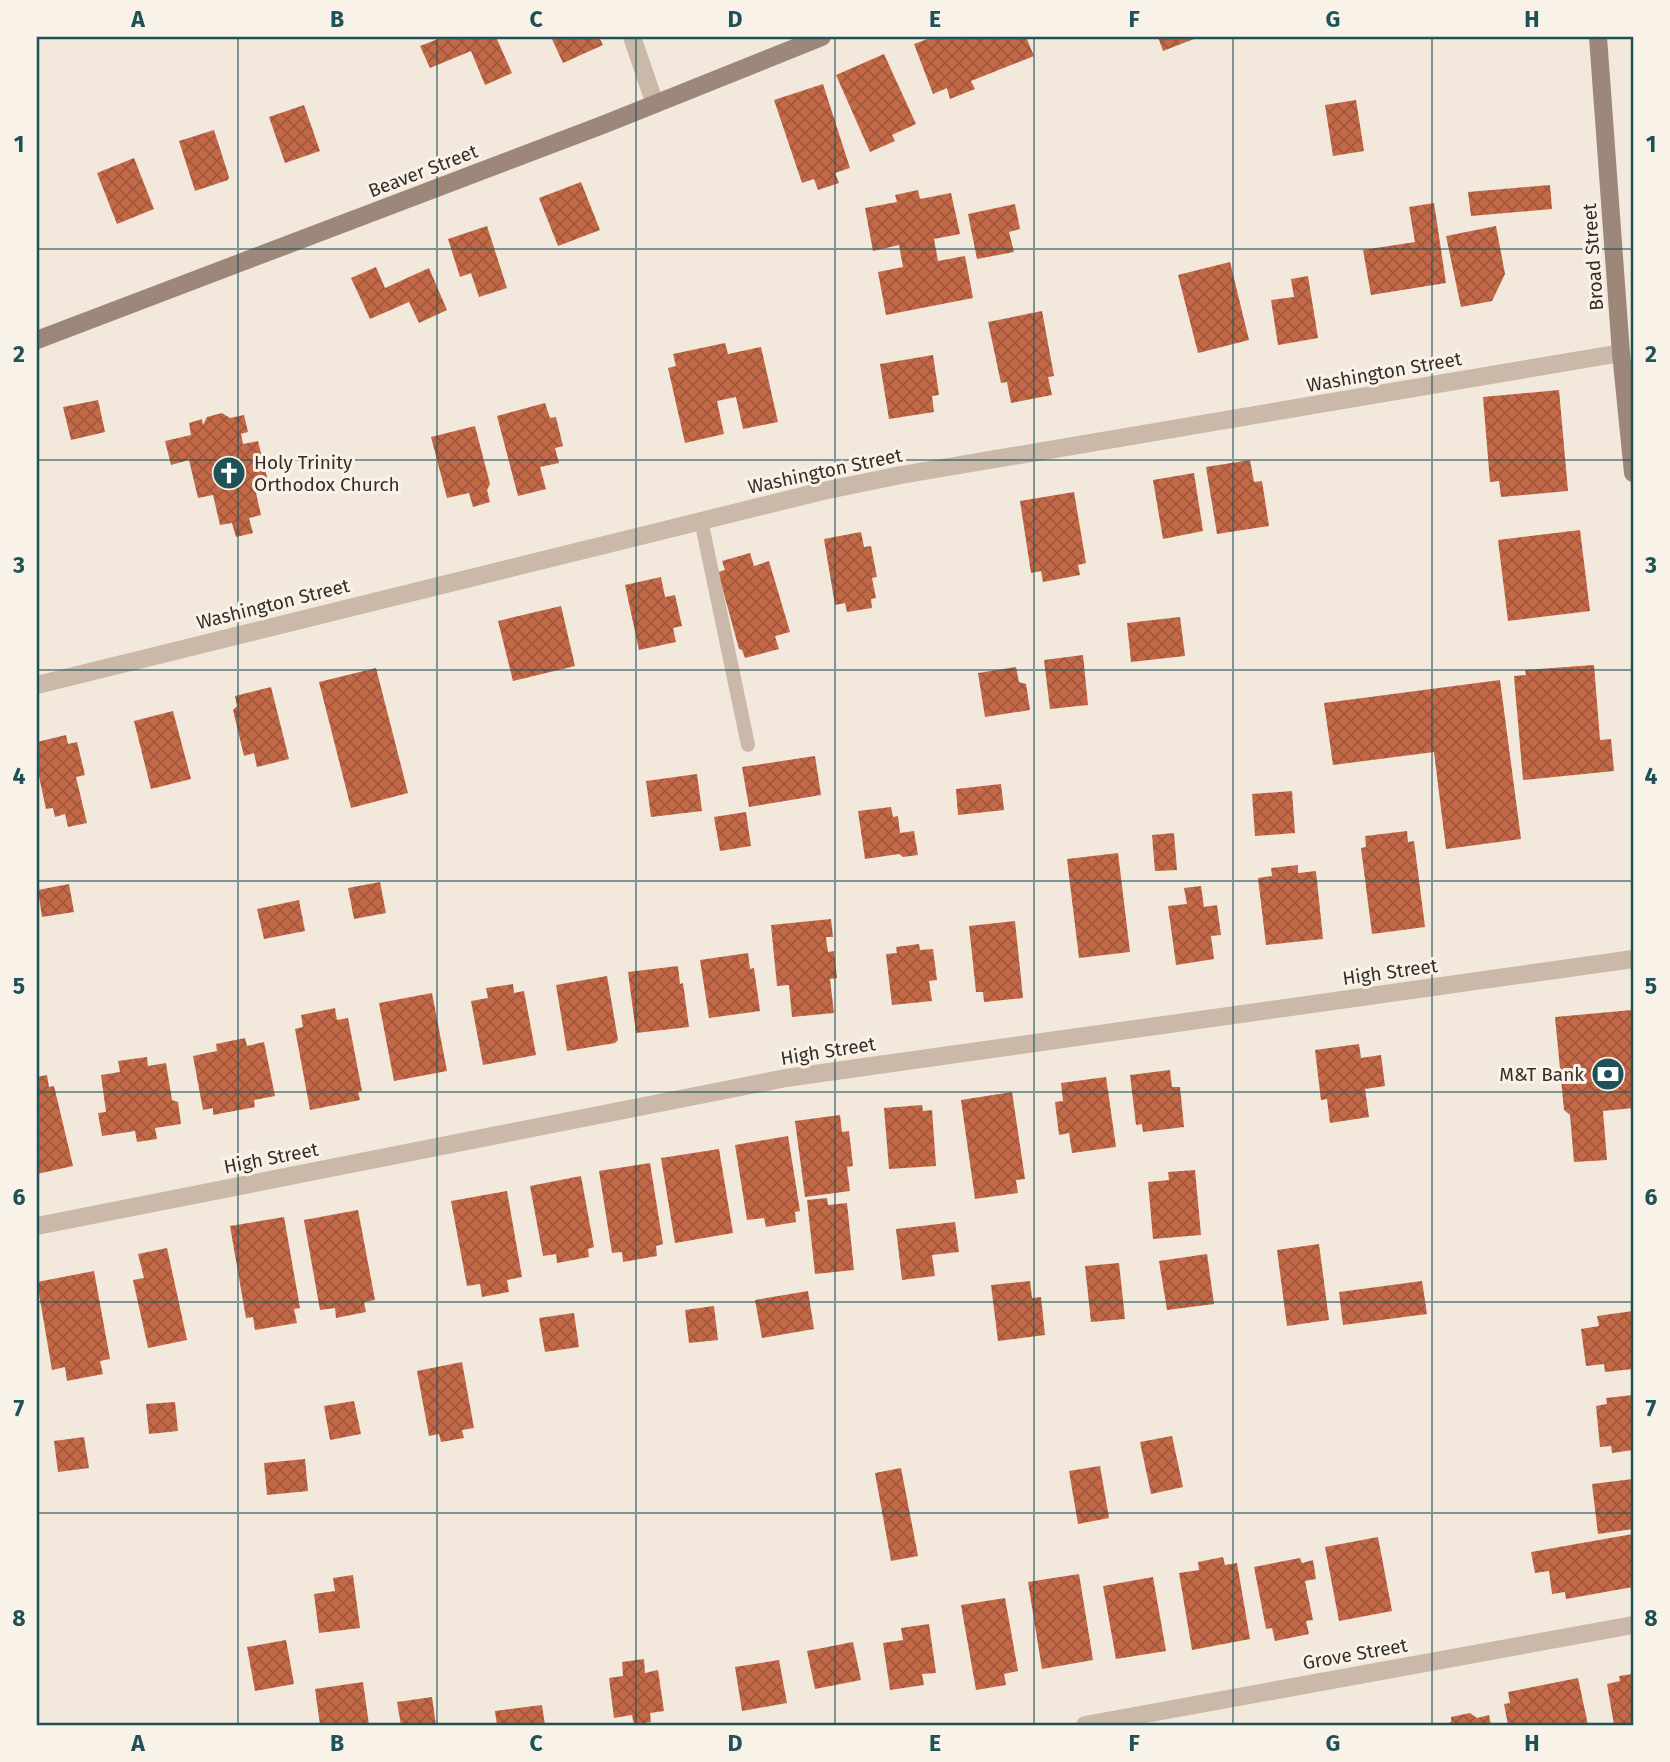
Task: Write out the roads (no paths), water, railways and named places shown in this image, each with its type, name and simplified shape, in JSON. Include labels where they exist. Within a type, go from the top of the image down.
[{"type":"main road","name":"Beaver Street","points":[[37,340],[299,242],[822,37]]},
{"type":"main road","name":"Broad Street","points":[[1598,37],[1627,351],[1633,473]]},
{"type":"street","points":[[632,37],[655,104]]},
{"type":"street","name":"Washington Street","points":[[37,685],[822,491],[901,475],[1627,351]]},
{"type":"street","name":"High Street","points":[[37,1226],[786,1079],[1633,959]]},
{"type":"street","name":"Grove Street","points":[[1085,1725],[1633,1625]]},
{"type":"lane","points":[[701,520],[748,745]]},
{"type":"place","name":"Holy Trinity Orthodox Church","points":[[229,473]]},
{"type":"place","name":"M&T Bank","points":[[1608,1074]]}]
